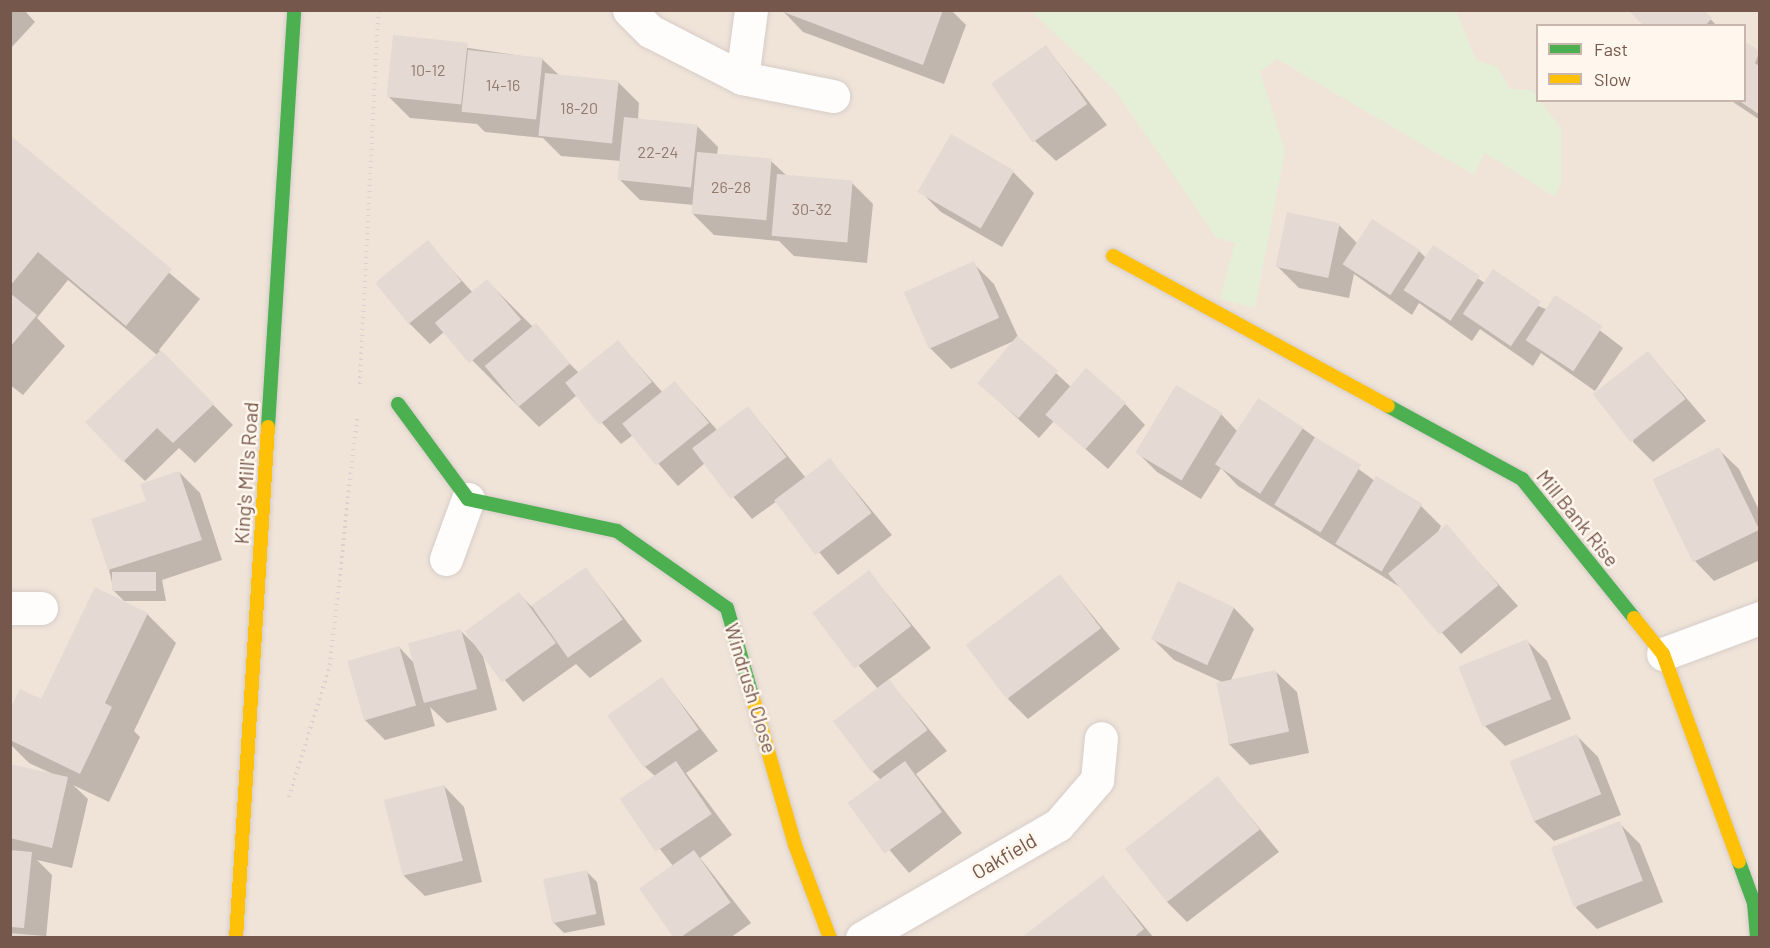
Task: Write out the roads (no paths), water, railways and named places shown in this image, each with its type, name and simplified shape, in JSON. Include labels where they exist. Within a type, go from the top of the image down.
[{"type":"street","name":"King's Mill's Road","points":[[236,938],[294,10]]},
{"type":"street","points":[[629,10],[650,31],[742,78],[833,96]]},
{"type":"street","points":[[742,78],[751,10]]},
{"type":"street","name":"Mill Bank Rise","points":[[1113,256],[1522,479],[1664,654],[1754,903],[1757,938]]},
{"type":"street","points":[[398,404],[468,499],[446,559]]},
{"type":"street","name":"Windrush Close","points":[[468,499],[617,531],[727,608],[795,845],[830,938]]},
{"type":"street","points":[[1664,654],[1760,618]]},
{"type":"street","name":"Oakfield","points":[[862,938],[1058,825],[1097,780],[1101,738]]}]
